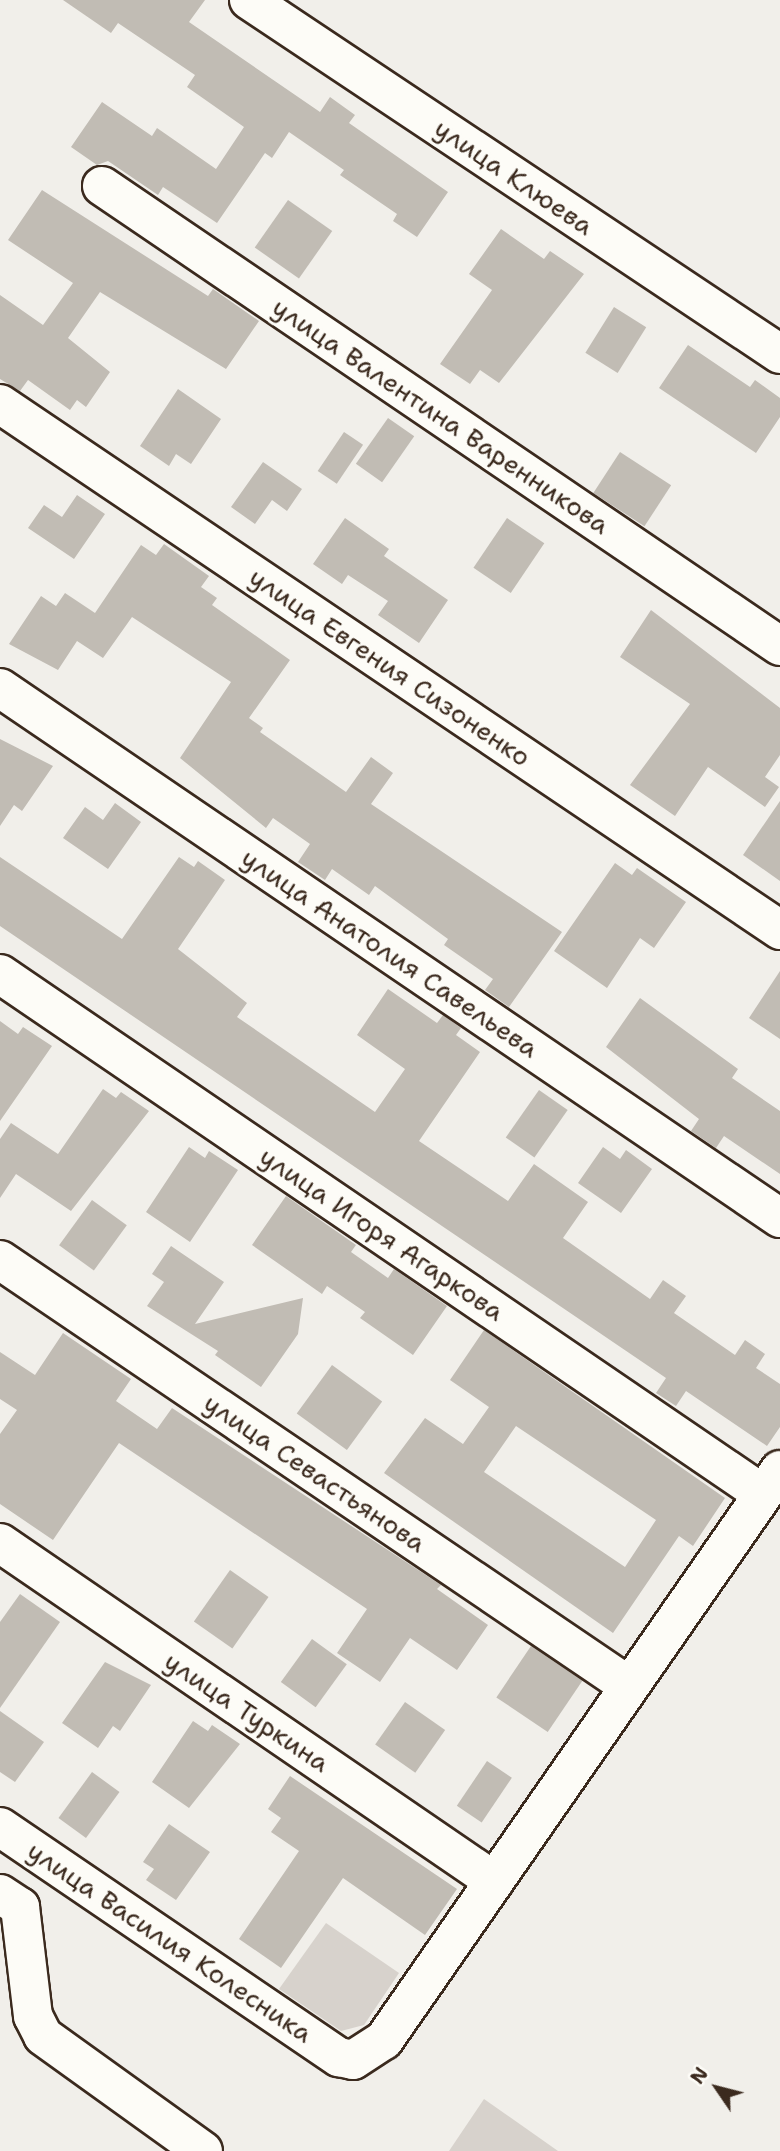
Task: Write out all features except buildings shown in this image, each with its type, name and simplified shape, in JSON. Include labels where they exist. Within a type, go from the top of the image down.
[{"type":"street","name":"улица Клюева","points":[[249,0],[780,354]]},
{"type":"street","name":"улица Валентина Варенникова","points":[[102,186],[780,646]]},
{"type":"street","name":"улица Евгения Сизоненко","points":[[0,404],[780,930]]},
{"type":"street","name":"улица Анатолия Савельева","points":[[0,688],[780,1218]]},
{"type":"street","name":"улица Игоря Агаркова","points":[[0,974],[772,1481]]},
{"type":"street","name":"улица Севастьянова","points":[[0,1260],[629,1686]]},
{"type":"street","points":[[494,1881],[772,1481]]},
{"type":"street","name":"улица Туркина","points":[[0,1543],[494,1881]]},
{"type":"street","name":"улица Василия Колесника","points":[[0,1827],[340,2057],[353,2060],[384,2040],[494,1881]]},
{"type":"street","points":[[0,1894],[20,1907],[33,2016],[43,2036],[203,2151]]},
{"type":"shaded area","points":[[326,1923],[399,1973],[364,2025],[341,2031],[279,1989]]},
{"type":"shaded area","points":[[484,2099],[558,2151],[449,2151]]}]
